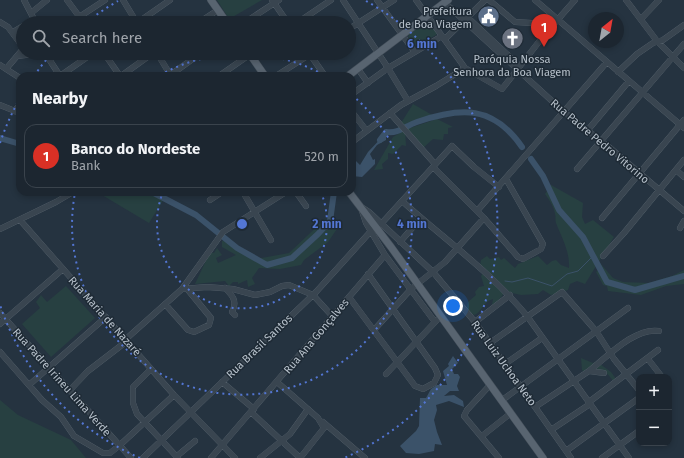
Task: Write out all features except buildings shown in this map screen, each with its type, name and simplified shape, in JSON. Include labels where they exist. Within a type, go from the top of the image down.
[{"type":"main road","points":[[211,0],[222,16]]},
{"type":"main road","points":[[354,72],[446,1]]},
{"type":"main road","points":[[254,60],[262,72]]},
{"type":"main road","points":[[352,196],[361,207],[438,319],[490,385],[543,458]]},
{"type":"street","points":[[24,0],[32,16]]},
{"type":"street","points":[[31,13],[47,0]]},
{"type":"street","points":[[67,0],[80,16],[105,0]]},
{"type":"street","points":[[123,0],[133,16]]},
{"type":"street","points":[[147,16],[170,0]]},
{"type":"street","points":[[307,16],[330,0]]},
{"type":"street","points":[[343,0],[353,16]]},
{"type":"street","points":[[377,0],[414,51]]},
{"type":"street","points":[[358,23],[394,0]]},
{"type":"street","points":[[416,0],[465,68],[473,71],[500,90],[545,34],[575,0]]},
{"type":"street","points":[[356,91],[414,51],[444,37],[485,0],[511,23],[516,25],[518,23],[532,23],[545,34]]},
{"type":"street","points":[[489,0],[518,23]]},
{"type":"street","points":[[535,0],[642,93],[683,124],[602,218]]},
{"type":"street","points":[[626,0],[657,41],[684,68]]},
{"type":"street","points":[[641,19],[659,0]]},
{"type":"street","points":[[254,16],[275,1],[284,16]]},
{"type":"street","name":"Rua Padre Pedro Vitorino","points":[[446,1],[519,67],[564,112],[640,173],[684,212]]},
{"type":"street","points":[[209,16],[218,10]]},
{"type":"street","points":[[356,20],[408,100]]},
{"type":"street","points":[[0,22],[13,32],[16,37]]},
{"type":"street","points":[[618,72],[637,54],[657,41],[663,40],[684,25]]},
{"type":"street","points":[[577,169],[602,142],[672,56],[684,44]]},
{"type":"street","points":[[6,69],[16,58]]},
{"type":"street","points":[[50,60],[57,72]]},
{"type":"street","points":[[66,72],[83,60]]},
{"type":"street","points":[[109,60],[118,72]]},
{"type":"street","points":[[127,72],[143,60]]},
{"type":"street","points":[[161,60],[168,72]]},
{"type":"street","points":[[175,72],[192,60]]},
{"type":"street","points":[[225,72],[242,60]]},
{"type":"street","points":[[282,72],[300,60]]},
{"type":"street","points":[[315,60],[322,72]]},
{"type":"street","points":[[477,211],[607,62]]},
{"type":"street","points":[[0,65],[16,75]]},
{"type":"street","points":[[356,139],[408,100],[436,86],[465,68]]},
{"type":"street","points":[[358,69],[368,83]]},
{"type":"street","points":[[587,131],[629,81]]},
{"type":"street","points":[[0,105],[14,111]]},
{"type":"street","points":[[390,113],[434,165],[522,259],[541,249],[543,244],[506,179]]},
{"type":"street","points":[[356,117],[366,130]]},
{"type":"street","points":[[381,224],[449,148],[454,146],[474,167],[499,187]]},
{"type":"street","points":[[603,256],[624,233],[684,160]]},
{"type":"street","points":[[676,170],[684,177]]},
{"type":"street","points":[[0,229],[65,196]]},
{"type":"street","points":[[210,200],[216,196]]},
{"type":"street","points":[[245,196],[271,240]]},
{"type":"street","points":[[70,390],[88,371],[126,340],[165,304],[185,289],[217,240],[224,232],[280,196]]},
{"type":"street","points":[[299,196],[306,206]]},
{"type":"street","points":[[402,201],[490,276],[510,295],[527,316],[629,458]]},
{"type":"street","points":[[361,207],[371,232],[385,254],[414,286]]},
{"type":"street","name":"Rua Luiz Uchoa Neto","points":[[361,207],[369,212],[433,272],[475,322],[571,458]]},
{"type":"street","points":[[400,242],[421,218]]},
{"type":"street","points":[[374,330],[414,286],[445,262],[458,249],[484,218]]},
{"type":"street","name":"Rua Maria de Nazaré","points":[[20,220],[174,395],[235,458]]},
{"type":"street","points":[[680,228],[684,221]]},
{"type":"street","name":"Rua Brasil Santos","points":[[143,458],[313,295],[371,232]]},
{"type":"street","name":"Rua Ana Gonçalves","points":[[211,458],[333,317],[385,254]]},
{"type":"street","points":[[0,324],[63,269]]},
{"type":"street","points":[[349,297],[415,386],[423,389],[433,384],[438,377],[435,368],[368,274]]},
{"type":"street","points":[[185,289],[207,287],[233,288],[255,295],[270,292],[288,285],[313,295],[333,317]]},
{"type":"street","points":[[225,288],[234,297],[235,304],[232,312],[235,315]]},
{"type":"street","points":[[165,304],[188,330],[194,332],[208,325],[211,318],[185,289]]},
{"type":"street","points":[[490,343],[560,293],[566,295],[596,332],[636,386]]},
{"type":"street","points":[[475,322],[510,295]]},
{"type":"street","points":[[501,401],[596,332],[601,326],[628,308]]},
{"type":"street","name":"Rua Padre Irineu Lima Verde","points":[[0,313],[131,458]]},
{"type":"street","points":[[29,385],[106,317]]},
{"type":"street","points":[[386,374],[438,319]]},
{"type":"street","points":[[535,407],[573,380],[589,371],[639,333],[650,330],[659,331]]},
{"type":"street","points":[[505,364],[542,338]]},
{"type":"street","points":[[551,430],[587,406],[589,402],[658,350]]},
{"type":"street","name":"Rua Padre Irineu Lima Verde","points":[[0,352],[42,400],[61,417],[78,440],[106,454],[120,445]]},
{"type":"street","points":[[648,359],[660,374]]},
{"type":"street","points":[[151,369],[136,382],[132,391],[134,409],[178,457],[194,441]]},
{"type":"street","points":[[589,371],[604,373]]},
{"type":"street","points":[[222,382],[253,410],[300,458],[324,430],[323,425],[318,418]]},
{"type":"street","points":[[277,382],[365,458]]},
{"type":"street","points":[[490,385],[464,415],[499,458]]},
{"type":"street","points":[[120,445],[144,421],[174,395]]},
{"type":"street","points":[[566,451],[636,400]]},
{"type":"street","points":[[260,458],[290,434],[308,409]]},
{"type":"street","points":[[482,436],[511,413]]},
{"type":"street","points":[[602,458],[636,433]]},
{"type":"green space","points":[[217,0],[262,0],[234,16],[227,16]]},
{"type":"green space","points":[[425,22],[429,22],[437,33],[416,46],[408,37],[409,34]]},
{"type":"green space","points":[[413,104],[434,116],[416,121],[396,131]]},
{"type":"green space","points":[[437,119],[453,127],[448,128],[448,134],[444,134],[443,140],[433,139],[423,148],[407,129]]},
{"type":"green space","points":[[405,130],[406,146],[402,145],[393,154],[388,153],[388,159],[382,164],[383,169],[374,170],[393,137]]},
{"type":"green space","points":[[551,185],[583,203],[582,217],[585,224],[593,220],[614,237],[585,284],[577,281],[570,284],[568,290],[551,295],[543,290],[538,294],[521,295],[508,292],[480,266],[481,260],[487,256],[490,259],[499,257],[501,260],[504,258],[515,268],[518,264],[538,256],[547,265],[556,260],[561,265],[569,268],[567,251],[556,223],[554,208],[545,194]]},
{"type":"green space","points":[[104,196],[158,196],[164,199],[149,223]]},
{"type":"green space","points":[[325,219],[334,221],[339,226],[328,242],[304,260],[301,265],[280,269],[259,268],[252,278],[255,284],[248,287],[247,280],[238,284],[238,282],[233,282],[229,286],[225,281],[195,284],[210,252],[214,253],[217,248],[222,255],[216,258],[218,263],[236,255],[222,247],[222,241],[231,241],[256,259],[289,253]]},
{"type":"green space","points":[[600,263],[613,278],[623,282],[649,283],[672,276],[684,270],[684,284],[666,286],[641,295],[608,291],[607,286],[603,285],[596,272],[599,270]]},
{"type":"green space","points":[[483,273],[505,292],[495,305],[492,305],[493,299],[489,300],[477,314],[474,315],[466,310],[468,302],[476,295],[475,292],[479,287],[484,286],[481,276]]},
{"type":"green space","points":[[66,286],[95,318],[51,357],[22,324],[40,308],[36,302],[41,295],[47,302]]},
{"type":"green space","points":[[581,358],[593,363],[600,360],[600,364],[611,372],[616,379],[613,381],[607,374],[601,371],[585,372],[582,370]]},
{"type":"green space","points":[[0,400],[18,415],[71,440],[86,458],[0,458]]},
{"type":"water","points":[[387,132],[395,132],[386,136],[386,140],[377,145],[370,154],[373,160],[375,159],[375,164],[362,177],[356,176],[356,161],[360,165],[368,152]]},
{"type":"water","points":[[453,356],[458,363],[452,369],[454,374],[458,374],[460,377],[457,386],[459,391],[450,391],[444,396],[454,395],[463,401],[464,407],[449,401],[436,405],[437,410],[434,420],[442,445],[435,444],[434,451],[419,454],[406,453],[400,446],[416,431],[419,426],[420,398],[426,398],[431,389],[437,385],[447,385],[443,371],[449,366],[448,364]]},
{"type":"waterway","points":[[380,140],[386,132],[395,132],[433,117],[462,112],[475,113],[500,123],[511,133],[522,147]]},
{"type":"waterway","points":[[0,138],[16,143]]},
{"type":"waterway","points":[[531,159],[543,176],[559,210],[583,237],[607,282],[635,290],[684,276]]},
{"type":"waterway","points":[[160,196],[196,215],[237,248],[267,265],[292,258],[318,234],[330,221],[333,196]]},
{"type":"waterway","points":[[505,281],[512,282],[528,278],[552,286],[567,274],[578,271],[593,256]]},
{"type":"place","name":"Prefeitura de Boa Viagem","points":[[488,17]]},
{"type":"place","name":"Paróquia Nossa Senhora da Boa Viagem","points":[[512,39]]},
{"type":"place","name":"Banco do Nordeste","points":[[544,47]]}]
